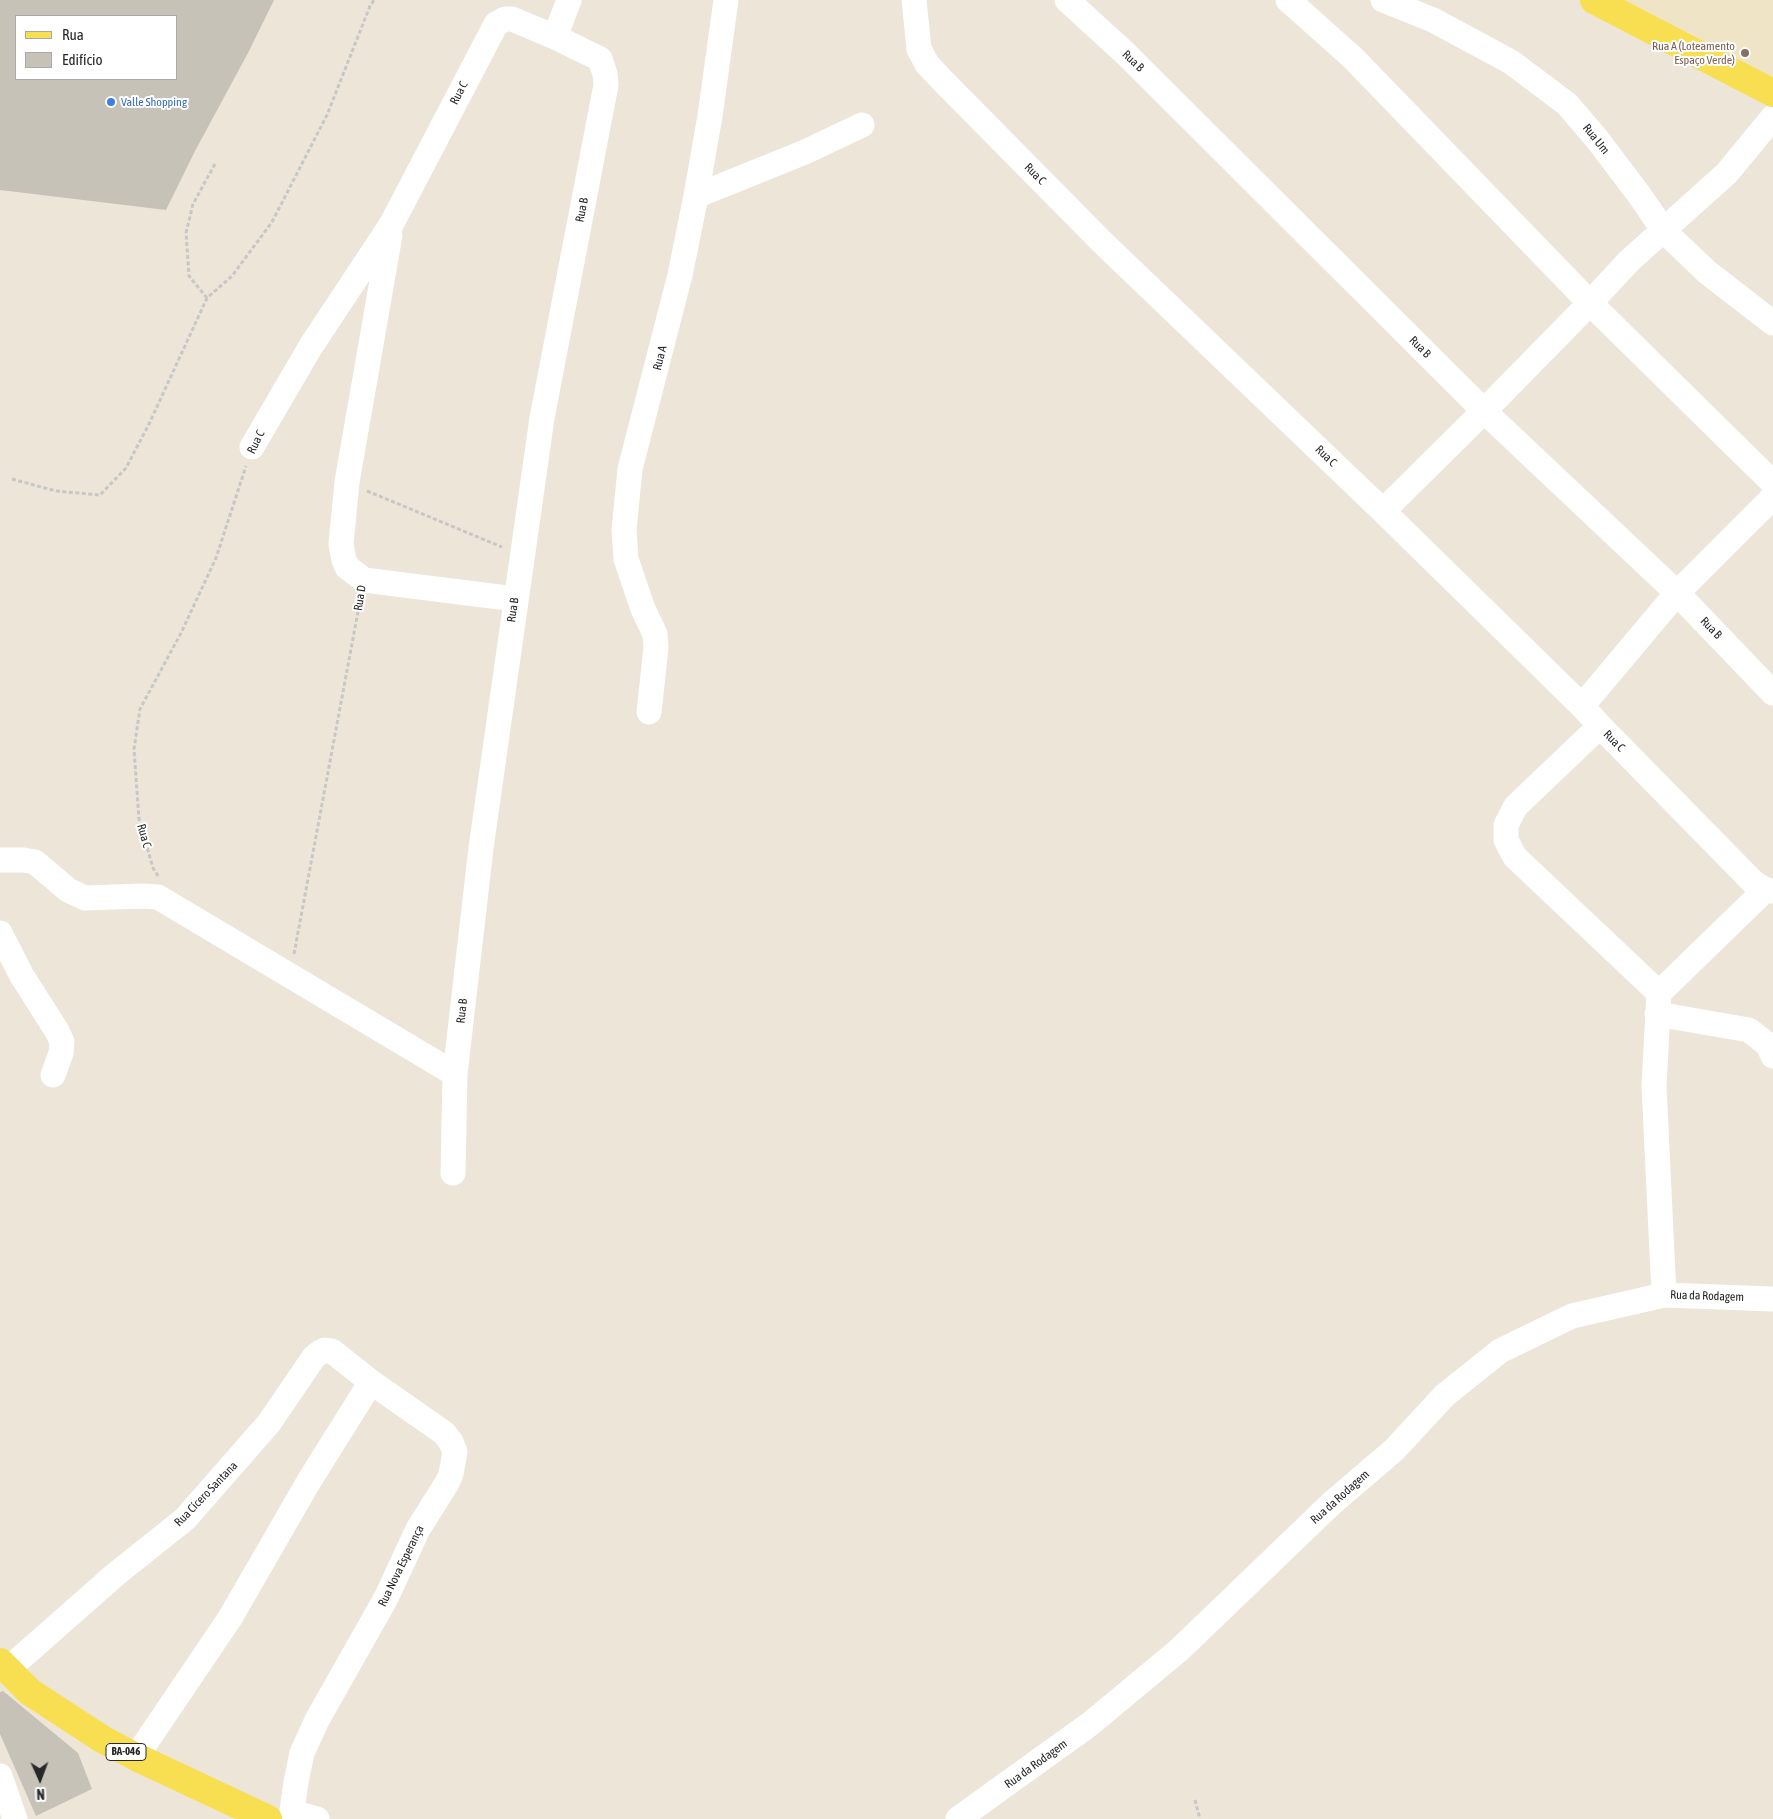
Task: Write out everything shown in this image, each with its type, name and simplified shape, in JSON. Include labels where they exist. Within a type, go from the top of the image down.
[{"type":"main road","points":[[1594,0],[1773,93]]},
{"type":"main road","name":"BA-046","points":[[3,1666],[38,1697],[102,1739],[136,1757],[284,1817]]},
{"type":"street","points":[[555,37],[569,0]]},
{"type":"street","name":"Rua A","points":[[649,712],[656,648],[655,634],[642,609],[626,559],[624,530],[628,486],[630,469],[680,275],[696,196],[710,116],[726,0]]},
{"type":"street","name":"Rua C","points":[[914,0],[919,50],[927,64],[942,80],[1103,243],[1383,511],[1582,706],[1754,882],[1769,890]]},
{"type":"street","name":"Rua B","points":[[1067,0],[1126,54],[1484,411],[1678,593],[1773,692]]},
{"type":"street","points":[[1288,0],[1353,58],[1590,303],[1773,483]]},
{"type":"street","name":"Rua Um","points":[[1383,0],[1434,20],[1511,62],[1567,104],[1597,140],[1664,231],[1707,272],[1773,323]]},
{"type":"street","name":"Rua C","points":[[252,447],[310,346],[391,225],[492,29],[500,21],[512,20],[555,37]]},
{"type":"street","name":"Rua B","points":[[452,1173],[455,1074],[481,848],[521,555],[542,418],[606,85],[604,65],[600,59],[555,37]]},
{"type":"street","points":[[1383,511],[1484,411],[1629,261],[1727,173],[1773,116]]},
{"type":"street","points":[[696,196],[805,152],[862,125]]},
{"type":"street","name":"Rua D","points":[[364,580],[347,567],[342,553],[342,535],[347,482],[391,225]]},
{"type":"street","points":[[1582,706],[1678,593],[1773,497]]},
{"type":"street","points":[[364,580],[515,598]]},
{"type":"street","points":[[1600,726],[1516,806],[1506,825],[1506,840],[1515,857],[1658,1004],[1749,1030],[1768,1045],[1773,1056]]},
{"type":"street","points":[[0,860],[35,862],[68,890],[86,898],[158,897],[455,1074]]},
{"type":"street","points":[[1664,1295],[1654,1086],[1658,1004],[1769,890]]},
{"type":"street","points":[[0,933],[22,976],[58,1031],[62,1042],[61,1053],[53,1075]]},
{"type":"street","name":"Rua da Rodagem","points":[[958,1819],[1090,1724],[1178,1650],[1332,1503],[1394,1450],[1445,1395],[1500,1351],[1572,1316],[1664,1295],[1773,1299]]},
{"type":"street","name":"Rua Cícero Santana","points":[[3,1666],[185,1519],[269,1424],[319,1352],[325,1350],[332,1351],[341,1357]]},
{"type":"street","name":"Rua Nova Esperança","points":[[284,1817],[296,1782],[302,1753],[317,1720],[386,1598],[418,1529],[448,1483],[454,1462],[455,1452],[444,1432],[371,1382],[341,1357]]},
{"type":"street","points":[[136,1757],[230,1618],[310,1481],[371,1382]]},
{"type":"street","points":[[0,1776],[15,1819]]},
{"type":"street","points":[[284,1817],[317,1819]]},
{"type":"path","points":[[12,479],[56,491],[100,495],[126,468],[149,424],[207,298],[232,276],[272,222],[327,115],[374,0]]},
{"type":"path","points":[[207,298],[189,276],[186,233],[193,204],[216,162]]},
{"type":"path","name":"Rua C","points":[[177,909],[153,868],[139,819],[134,749],[140,709],[181,633],[216,558],[252,447]]},
{"type":"path","points":[[347,482],[521,555]]},
{"type":"path","name":"Rua D","points":[[290,977],[364,580]]},
{"type":"path","points":[[1195,1800],[1200,1819]]},
{"type":"shaded area","name":"Rua A (Loteamento Espaço Verde)","points":[[1610,0],[1773,0],[1773,83]]},
{"type":"building","name":"Valle Shopping","points":[[0,0],[274,0],[166,210],[0,190]]},
{"type":"building","points":[[3,1691],[78,1753],[92,1789],[36,1816],[0,1734],[0,1692]]},
{"type":"place","name":"Rua A (Loteamento Espaço Verde)","points":[[1745,53]]},
{"type":"place","name":"Valle Shopping","points":[[111,102]]}]
